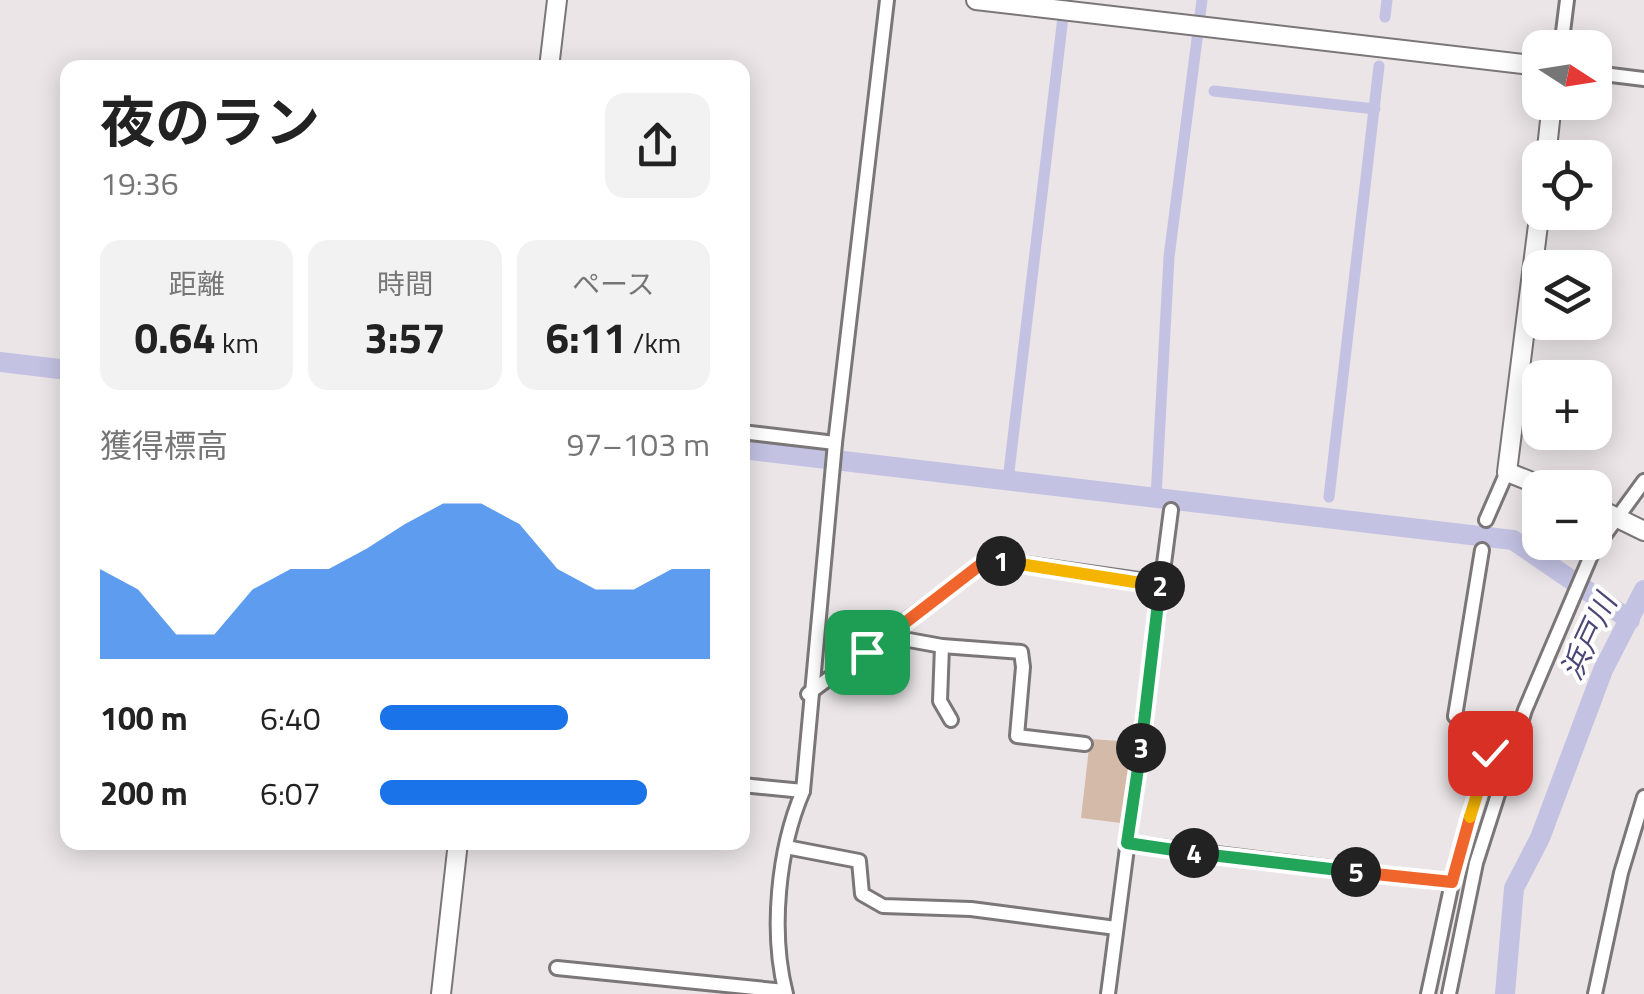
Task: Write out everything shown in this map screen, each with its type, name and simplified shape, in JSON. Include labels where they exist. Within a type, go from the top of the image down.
[{"type":"street","points":[[551,60],[557,0]]},
{"type":"street","points":[[557,968],[786,992],[780,945],[788,827],[803,791],[808,694],[834,446],[887,0]]},
{"type":"street","points":[[976,0],[1522,64]]},
{"type":"street","points":[[1563,30],[1567,0]]},
{"type":"street","points":[[1612,75],[1644,78]]},
{"type":"street","points":[[1486,520],[1508,472],[1537,230]]},
{"type":"street","points":[[750,433],[834,446]]},
{"type":"street","points":[[1508,472],[1522,478]]},
{"type":"street","points":[[1449,994],[1476,863],[1508,756],[1593,551],[1644,481]]},
{"type":"street","points":[[1108,994],[1138,756],[1145,735],[1171,510]]},
{"type":"street","points":[[1612,514],[1644,531]]},
{"type":"street","points":[[1428,994],[1452,882],[1490,753],[1488,733],[1455,716],[1482,550]]},
{"type":"street","points":[[808,694],[980,565],[998,560],[1160,583]]},
{"type":"street","points":[[887,636],[942,646],[1021,652],[1016,736],[1085,744]]},
{"type":"street","points":[[942,646],[940,701],[951,720]]},
{"type":"street","points":[[750,785],[803,791]]},
{"type":"street","points":[[1595,994],[1621,872],[1644,796]]},
{"type":"street","points":[[1127,843],[1452,882]]},
{"type":"street","points":[[786,847],[859,861],[862,894],[883,906],[972,909],[1116,928]]},
{"type":"street","points":[[441,994],[457,850]]},
{"type":"shaded area","points":[[1090,739],[1134,742],[1129,824],[1081,818]]},
{"type":"waterway","points":[[1008,480],[1065,0]]},
{"type":"waterway","points":[[1156,497],[1169,257],[1202,0]]},
{"type":"waterway","points":[[1385,17],[1387,0]]},
{"type":"waterway","points":[[1329,497],[1379,66]]},
{"type":"waterway","points":[[1214,91],[1375,109]]},
{"type":"waterway","points":[[0,362],[60,369]]},
{"type":"waterway","points":[[750,450],[1513,540],[1630,620]]},
{"type":"waterway","name":"浜戸川","points":[[1505,994],[1514,888],[1540,838],[1603,670],[1644,590]]},
{"type":"route","points":[[867,652],[980,565],[998,560],[1160,583],[1145,735],[1138,756],[1127,843],[1174,851],[1452,882],[1490,753]]}]
